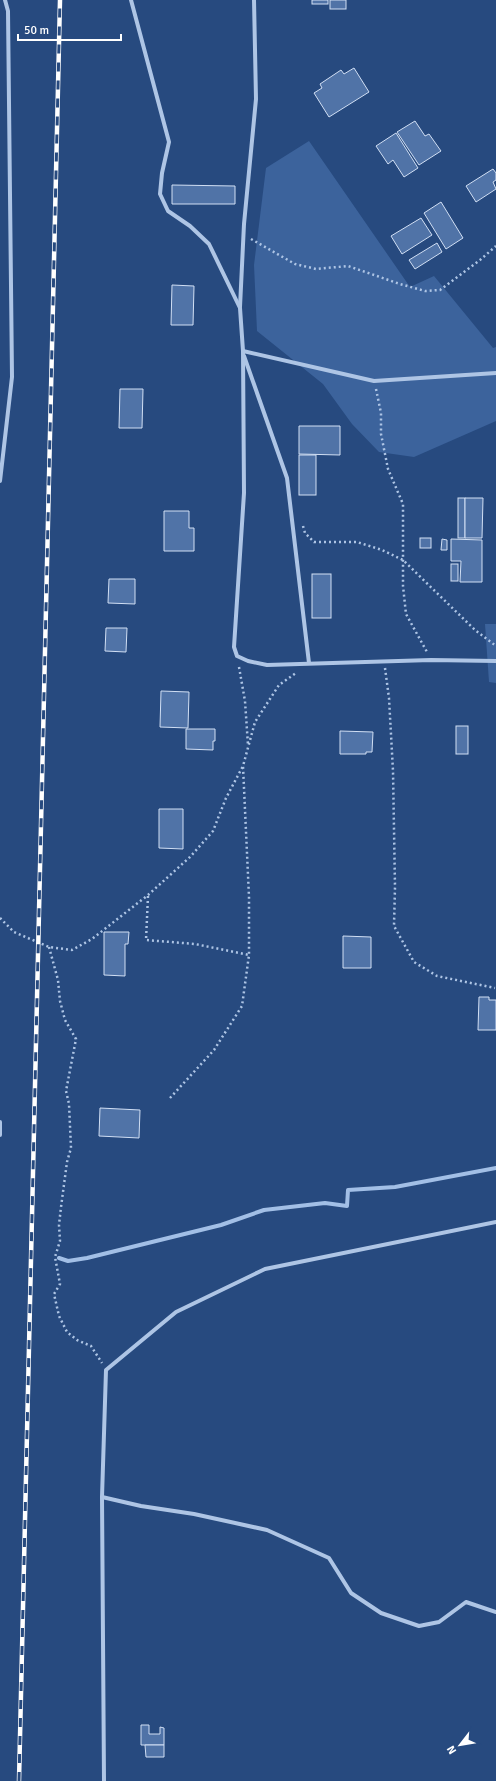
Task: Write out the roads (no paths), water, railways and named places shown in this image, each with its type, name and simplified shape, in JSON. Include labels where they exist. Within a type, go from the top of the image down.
[{"type":"street","points":[[0,481],[12,377],[8,11],[6,0]]},
{"type":"street","points":[[131,0],[170,142],[162,172],[160,194],[168,211],[190,226],[209,244],[240,308]]},
{"type":"street","points":[[254,0],[256,99],[244,235],[240,308],[243,352],[244,493],[234,647],[237,656],[248,661],[267,665],[431,660],[496,661]]},
{"type":"street","points":[[243,352],[374,381],[496,373]]},
{"type":"street","points":[[243,352],[287,478],[309,664]]},
{"type":"street","points":[[0,1122],[0,1135]]},
{"type":"street","points":[[104,1781],[102,1497],[106,1370],[176,1312],[265,1268],[496,1222]]},
{"type":"street","points":[[102,1497],[141,1506],[194,1514],[267,1530],[329,1558],[351,1593],[381,1613],[419,1626],[439,1622],[466,1602],[496,1612]]},
{"type":"waterway","points":[[59,1258],[68,1261],[87,1258],[221,1225],[264,1210],[325,1203],[347,1206],[348,1190],[395,1187],[496,1168]]},
{"type":"railway","points":[[19,1781],[60,0]]}]
